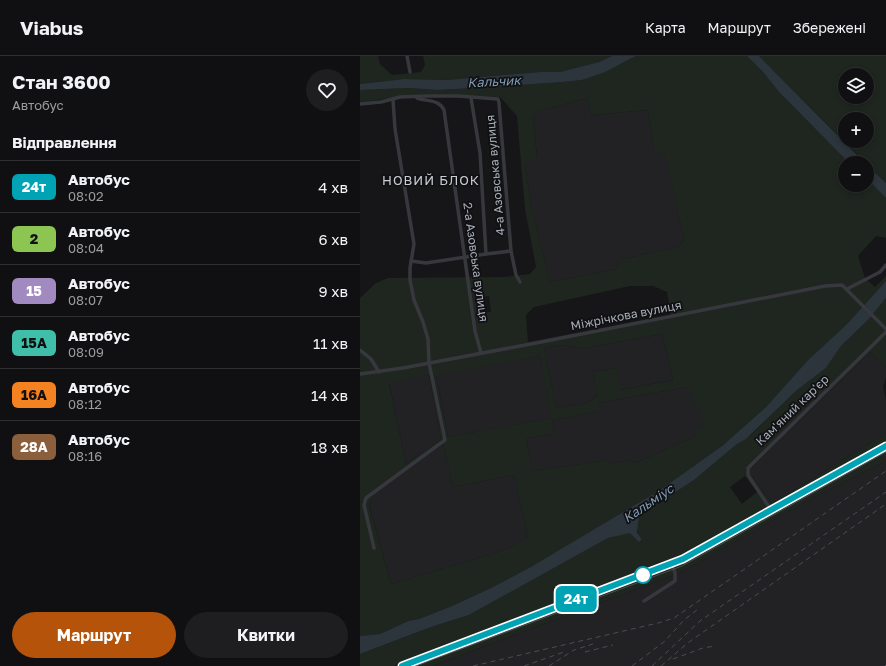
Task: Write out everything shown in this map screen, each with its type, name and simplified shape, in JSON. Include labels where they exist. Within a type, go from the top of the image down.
[{"type":"highway","points":[[402,666],[672,564],[886,446]]},
{"type":"street","points":[[407,56],[410,72]]},
{"type":"street","points":[[360,104],[393,100],[400,97],[417,98],[455,96],[471,98],[480,153],[486,254]]},
{"type":"street","name":"2-а Азовська вулиця","points":[[417,98],[437,102],[444,109],[475,330],[481,352]]},
{"type":"street","name":"4-а Азовська вулиця","points":[[471,98],[496,98],[499,103],[510,251],[516,275],[520,282]]},
{"type":"street","points":[[374,548],[364,505],[366,498],[445,440],[429,363],[429,346],[427,335],[413,295],[410,274],[414,244],[395,129],[393,100]]},
{"type":"street","name":"4-а Азовська вулиця","points":[[411,261],[422,264],[510,251]]},
{"type":"street","points":[[886,265],[880,272],[847,289],[886,331]]},
{"type":"street","name":"Міжрічкова вулиця","points":[[360,374],[379,372],[536,343],[825,286],[842,285],[847,289]]},
{"type":"street","name":"Кам'яний кар'єр","points":[[771,510],[749,477],[747,472],[748,468],[886,331]]},
{"type":"street","points":[[360,350],[372,360],[379,372]]},
{"type":"street","points":[[644,601],[675,581],[675,573],[672,564]]},
{"type":"shaded area","points":[[360,56],[378,56],[380,64],[392,75],[421,72],[425,65],[423,56],[612,56],[599,62],[560,72],[540,72],[446,80],[404,79],[360,84]]},
{"type":"shaded area","points":[[636,56],[747,56],[763,72],[779,92],[842,156],[838,156],[838,192],[874,192],[874,186],[886,198],[886,238],[876,236],[858,256],[865,278],[875,287],[886,276],[886,281],[847,324],[808,360],[766,407],[722,446],[660,490],[529,568],[491,588],[452,606],[419,619],[408,621],[380,634],[360,636],[360,298],[376,283],[388,278],[504,277],[530,274],[536,267],[525,209],[517,116],[500,97],[430,94],[360,102],[360,90],[409,88],[437,90],[582,80],[621,64]],"holes":[[[587,98],[592,115],[648,110],[655,155],[665,154],[684,239],[680,246],[620,260],[617,269],[550,282],[532,211],[525,166],[537,158],[533,117],[539,111]],[[630,286],[653,286],[667,292],[671,315],[528,342],[526,315],[534,307]],[[489,296],[491,312],[478,313],[476,298]],[[662,334],[673,380],[620,390],[617,368],[593,372],[597,395],[589,402],[556,408],[544,348],[561,345],[586,348]],[[540,356],[551,418],[448,437],[436,376]],[[429,375],[441,440],[406,464],[389,383]],[[687,387],[706,424],[694,431],[696,436],[640,461],[632,463],[629,460],[610,464],[609,460],[532,471],[526,439],[554,433],[552,420],[600,411],[598,403]],[[443,444],[453,487],[514,475],[528,538],[502,551],[391,584],[369,505],[374,493]]]},
{"type":"shaded area","points":[[759,56],[886,56],[886,183],[874,171],[874,156],[859,156],[851,148],[874,148],[874,112],[838,112],[838,135]]},
{"type":"shaded area","points":[[587,98],[592,115],[648,110],[655,155],[665,153],[684,239],[680,246],[620,260],[617,269],[550,282],[532,211],[525,166],[537,157],[533,117],[539,111]]},
{"type":"shaded area","points":[[886,298],[886,367],[870,352],[752,467],[752,476],[772,504],[886,433],[886,441],[770,508],[678,558],[394,666],[360,666],[360,654],[431,627],[469,615],[608,538],[630,532],[640,542],[642,540],[637,529],[639,516],[694,480],[737,444],[751,435],[796,391],[826,368],[841,346],[869,319]],"holes":[[[745,476],[757,492],[742,504],[730,487]]]},
{"type":"shaded area","points":[[662,334],[673,380],[619,390],[617,368],[593,372],[597,394],[589,402],[556,408],[544,348],[561,345],[586,348]]},
{"type":"shaded area","points":[[870,352],[886,367],[886,377],[883,386],[886,401],[886,433],[772,504],[752,476],[752,467]]},
{"type":"shaded area","points":[[540,356],[552,418],[448,437],[436,375]]},
{"type":"shaded area","points":[[429,375],[441,440],[406,464],[389,382]]},
{"type":"shaded area","points":[[687,387],[707,424],[696,436],[640,461],[632,463],[629,460],[610,464],[609,460],[532,471],[526,439],[554,433],[552,420],[599,411],[598,403]]},
{"type":"shaded area","points":[[443,444],[453,487],[514,475],[528,538],[502,551],[391,584],[369,504],[374,493]]},
{"type":"shaded area","points":[[886,448],[886,461],[805,502],[682,572],[432,666],[409,666],[681,563]]},
{"type":"shaded area","points":[[886,461],[886,666],[432,666],[682,572],[805,502]]},
{"type":"water","name":"Кальчик","points":[[612,56],[636,56],[605,72],[582,80],[437,90],[409,88],[360,90],[360,84],[404,79],[446,80],[540,72],[560,72],[599,62]]},
{"type":"water","points":[[747,56],[759,56],[838,136],[838,148],[850,148],[858,156],[842,156],[779,92],[763,72]]},
{"type":"water","points":[[874,172],[886,183],[886,198],[874,186]]},
{"type":"water","name":"Кальміус","points":[[886,281],[886,298],[869,319],[841,346],[826,368],[796,391],[746,439],[737,444],[694,480],[639,516],[637,532],[642,540],[639,542],[630,533],[608,538],[469,615],[431,627],[360,654],[360,636],[380,634],[408,621],[419,619],[452,606],[491,588],[529,568],[660,490],[722,446],[766,407],[808,360],[847,324]]},
{"type":"tram line","points":[[416,666],[682,566],[886,452]]},
{"type":"railway","points":[[473,666],[674,618],[886,471]]},
{"type":"railway","points":[[652,666],[700,621],[886,492]]},
{"type":"railway","points":[[661,666],[689,642],[886,504]]},
{"type":"railway","points":[[632,666],[665,641],[684,620],[698,609]]},
{"type":"railway","points":[[549,666],[574,650],[593,644]]},
{"type":"railway","points":[[585,652],[613,645]]},
{"type":"railway","points":[[673,659],[703,648],[715,646]]},
{"type":"railway","points":[[524,666],[564,652]]},
{"type":"bus line","name":"24т","points":[[402,666],[672,564],[886,446]]},
{"type":"district","name":"НОВИЙ БЛОК","points":[[431,180]]}]
